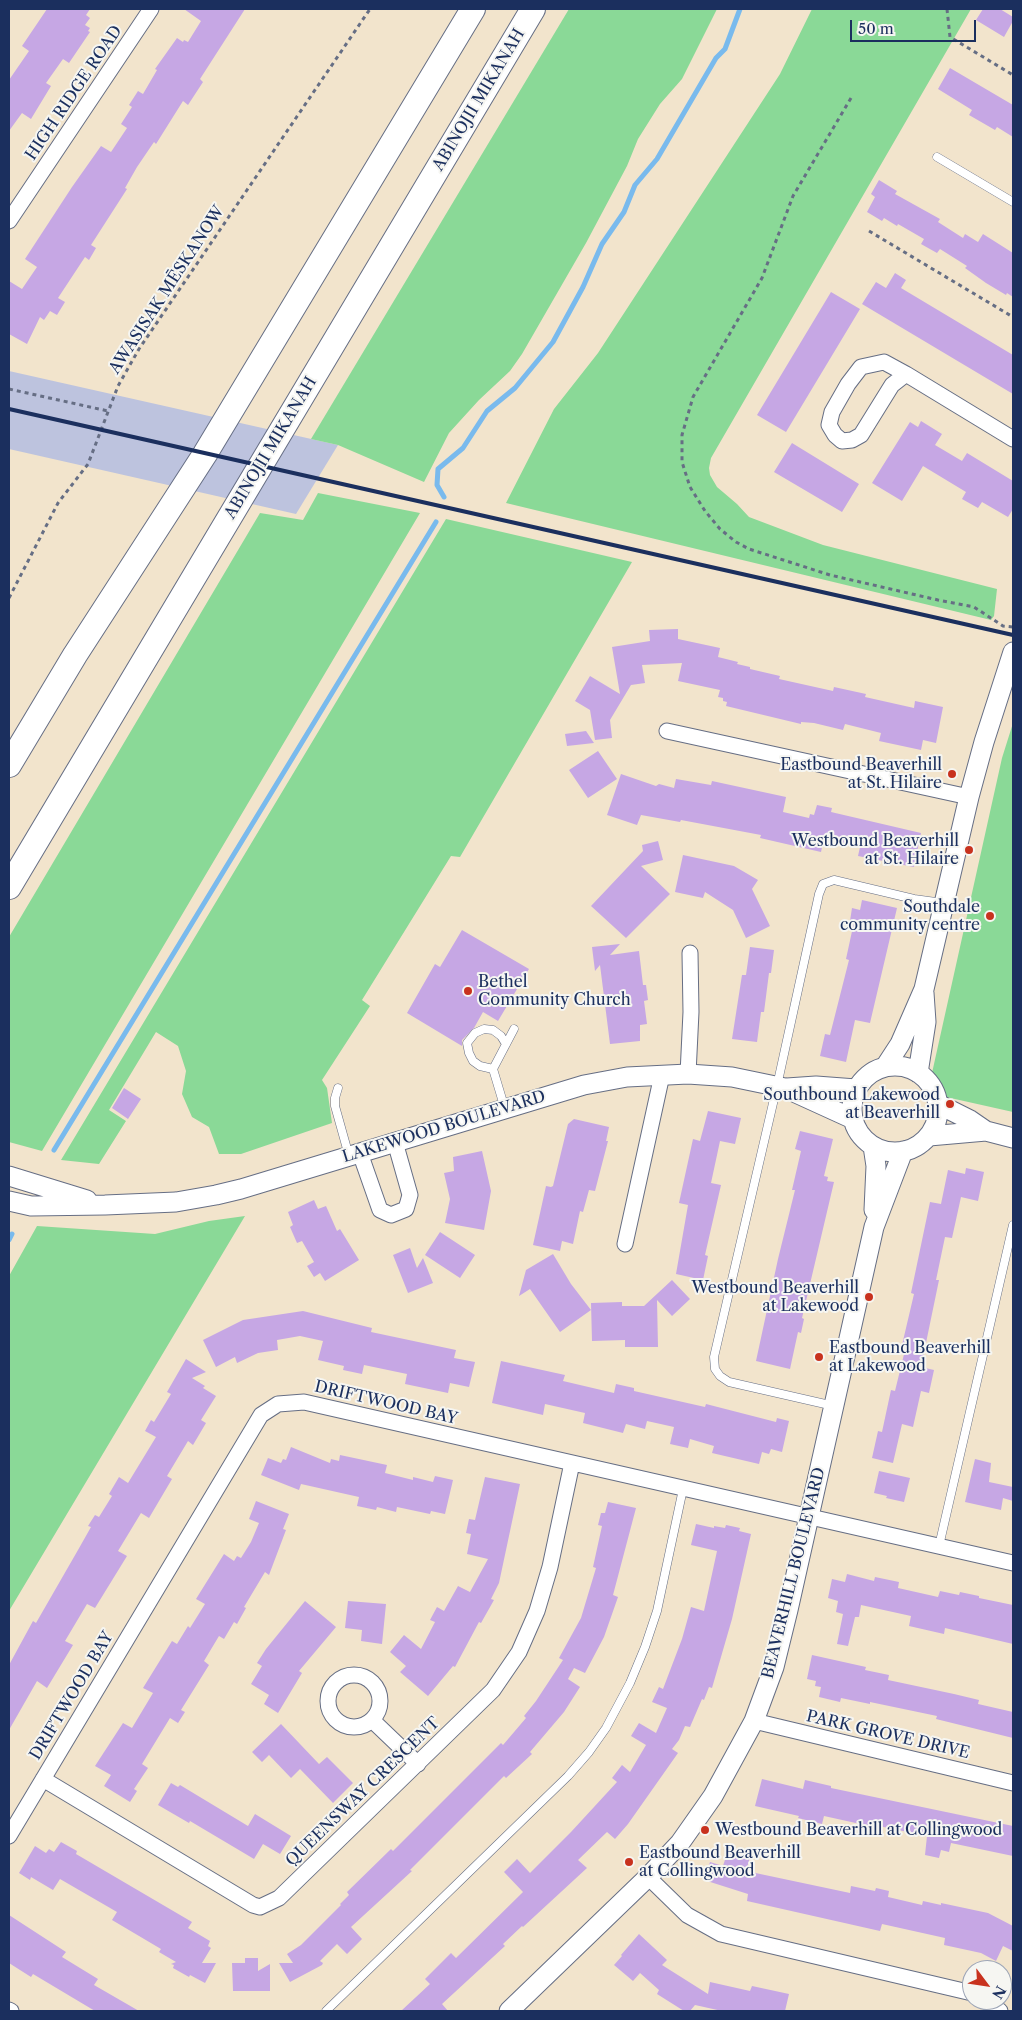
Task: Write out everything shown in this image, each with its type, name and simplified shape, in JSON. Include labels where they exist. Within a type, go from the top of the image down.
[{"type":"main road","points":[[9,765],[75,655],[205,454],[473,9]]},
{"type":"main road","name":"ABINOJII MIKANAH","points":[[9,887],[533,9]]},
{"type":"main road","points":[[9,901],[38,839]]},
{"type":"street","name":"HIGH RIDGE ROAD","points":[[9,221],[151,9]]},
{"type":"street","points":[[906,374],[892,385],[861,435],[852,440],[842,441],[834,435],[829,425],[832,412],[848,384],[861,367],[884,362],[906,374],[1013,439]]},
{"type":"street","points":[[885,1067],[900,1044],[924,989],[969,797],[984,742],[1013,652]]},
{"type":"street","points":[[666,731],[969,797]]},
{"type":"street","points":[[688,1074],[691,1012],[690,953]]},
{"type":"street","points":[[918,1073],[926,1022],[924,989]]},
{"type":"street","points":[[885,1067],[910,1068],[918,1073],[923,1076],[934,1090],[938,1104],[936,1123],[929,1136],[917,1146],[903,1151],[886,1151],[864,1140],[856,1128],[853,1119],[852,1104],[856,1089],[865,1077],[885,1067]]},
{"type":"street","name":"LAKEWOOD BOULEVARD","points":[[9,1201],[31,1206],[105,1205],[176,1202],[216,1195],[584,1085],[627,1078],[688,1074],[732,1077],[781,1087],[853,1119]]},
{"type":"street","points":[[626,1244],[662,1075]]},
{"type":"street","name":"LAKEWOOD BOULEVARD","points":[[781,1087],[816,1086],[856,1089]]},
{"type":"street","points":[[938,1104],[970,1120],[986,1131]]},
{"type":"street","points":[[929,1136],[986,1131],[1013,1138]]},
{"type":"street","points":[[354,1154],[380,1210],[392,1215],[406,1209],[410,1195],[395,1142]]},
{"type":"street","name":"BEAVERHILL BOULEVARD","points":[[873,1146],[876,1166],[874,1227]]},
{"type":"street","name":"BEAVERHILL BOULEVARD","points":[[510,2011],[648,1877],[680,1843],[713,1796],[754,1721],[774,1667],[874,1227],[903,1151]]},
{"type":"street","name":"LAKEWOOD BOULEVARD","points":[[9,1176],[105,1205]]},
{"type":"street","name":"DRIFTWOOD BAY","points":[[9,1836],[261,1415],[278,1404],[304,1402],[1013,1563]]},
{"type":"street","name":"QUEENSWAY CRESCENT","points":[[43,1779],[244,1901],[260,1907],[279,1898],[493,1690],[519,1652],[537,1611],[550,1567],[572,1463]]},
{"type":"street","points":[[372,1720],[418,1764]]},
{"type":"street","name":"PARK GROVE DRIVE","points":[[754,1721],[1013,1783]]},
{"type":"street","points":[[648,1877],[687,1915],[721,1934],[962,1991]]},
{"type":"lane","points":[[937,157],[1013,202]]},
{"type":"lane","points":[[834,1406],[729,1382],[720,1376],[715,1369],[714,1357],[781,1087],[818,894],[823,884],[834,880],[914,899],[945,903]]},
{"type":"lane","points":[[493,1069],[480,1066],[473,1061],[469,1053],[468,1043],[475,1033],[484,1029],[493,1030],[501,1036],[506,1044]]},
{"type":"lane","points":[[504,1109],[493,1069],[514,1029]]},
{"type":"lane","points":[[338,1088],[334,1106],[354,1154]]},
{"type":"lane","points":[[939,1546],[1013,1225]]},
{"type":"lane","points":[[326,2011],[568,1776],[589,1752],[606,1728],[630,1683],[645,1647],[656,1611],[683,1489]]},
{"type":"path","name":"AWASISAK MĒSKANOW","points":[[9,598],[54,510],[88,464],[118,386],[139,349],[370,9]]},
{"type":"path","points":[[947,9],[950,38],[1013,75]]},
{"type":"path","points":[[850,98],[793,196],[762,278],[693,397],[682,435],[682,462],[690,487],[705,511],[720,530],[749,549],[830,575],[974,607],[1003,626],[1013,627]]},
{"type":"path","points":[[869,231],[1013,317]]},
{"type":"path","points":[[9,389],[108,411]]},
{"type":"shaded area","points":[[9,371],[338,445],[296,514],[9,449]]},
{"type":"green space","points":[[569,9],[717,9],[682,79],[660,104],[638,139],[627,166],[586,243],[522,354],[510,371],[479,400],[449,433],[424,482],[338,445],[311,439]]},
{"type":"green space","points":[[812,9],[971,9],[711,458],[710,475],[717,487],[749,517],[823,545],[997,589],[994,616],[991,620],[506,503],[554,409],[598,353],[780,74]]},
{"type":"green space","points":[[318,493],[420,513],[42,1151],[9,1142],[9,937],[260,513],[303,520]]},
{"type":"green space","points":[[446,519],[632,562],[460,857],[451,856],[362,1000],[370,1006],[322,1080],[327,1088],[332,1123],[241,1154],[219,1154],[209,1127],[192,1117],[182,1094],[186,1071],[178,1046],[156,1032],[109,1110],[126,1121],[99,1164],[61,1160]]},
{"type":"green space","name":"Southdale community centre","points":[[1013,723],[1013,1112],[946,1097],[932,1073],[1002,758]]},
{"type":"green space","points":[[245,1216],[9,1611],[9,1276],[37,1226],[155,1234],[209,1221]]},
{"type":"building","points":[[47,9],[90,9],[86,15],[90,18],[85,25],[90,28],[88,31],[90,32],[69,63],[63,59],[46,83],[51,86],[31,119],[22,113],[9,131],[9,80],[29,51],[22,46]]},
{"type":"building","points":[[184,9],[245,9],[200,79],[203,82],[188,105],[183,101],[156,144],[154,142],[137,167],[125,188],[127,189],[91,245],[96,248],[89,260],[85,257],[58,298],[65,302],[57,315],[50,311],[44,320],[40,317],[27,344],[9,334],[9,281],[22,289],[37,267],[25,259],[72,187],[101,146],[111,152],[127,128],[121,124],[132,107],[129,105],[138,91],[143,94],[157,70],[155,69],[177,38],[183,42],[184,40],[188,42],[201,21]]},
{"type":"building","points":[[983,9],[1000,9],[1013,17],[1013,21],[1004,37],[976,20]]},
{"type":"building","points":[[950,68],[1013,105],[1013,137],[997,127],[995,130],[969,115],[972,110],[938,89]]},
{"type":"building","points":[[879,180],[897,191],[895,194],[940,219],[938,222],[963,238],[965,234],[978,242],[983,234],[1013,253],[1013,297],[986,283],[965,268],[967,266],[940,249],[937,253],[921,244],[924,239],[898,224],[897,226],[884,218],[882,221],[867,212],[875,197],[871,194]]},
{"type":"building","points":[[895,273],[906,280],[901,288],[1013,355],[1013,394],[862,304],[876,282],[886,288]]},
{"type":"building","points":[[831,292],[860,309],[786,432],[757,415]]},
{"type":"building","points":[[921,421],[942,434],[935,445],[962,461],[967,453],[1013,481],[1013,509],[1008,517],[982,502],[978,508],[962,499],[966,492],[923,466],[902,501],[872,483],[910,422],[918,427]]},
{"type":"building","points":[[792,443],[859,484],[842,512],[774,472]]},
{"type":"building","points":[[678,629],[678,639],[720,648],[718,657],[738,662],[737,664],[750,667],[750,669],[780,676],[779,679],[833,691],[834,687],[866,694],[865,697],[914,708],[915,701],[943,707],[936,743],[923,740],[921,750],[879,741],[881,733],[845,724],[843,730],[814,723],[801,722],[801,724],[726,706],[727,702],[723,701],[723,698],[718,697],[720,690],[678,681],[682,663],[642,665],[645,683],[631,685],[610,720],[612,738],[595,740],[590,710],[575,701],[590,676],[620,694],[612,647],[650,641],[649,630]]},
{"type":"building","points":[[586,731],[594,743],[567,746],[565,734]]},
{"type":"building","points":[[598,751],[617,779],[588,798],[569,770]]},
{"type":"building","points":[[621,774],[656,786],[659,784],[674,788],[676,779],[711,785],[712,781],[786,797],[783,812],[809,818],[810,814],[814,815],[817,805],[832,808],[831,812],[921,833],[914,867],[858,856],[860,847],[824,838],[821,852],[760,838],[761,835],[681,820],[680,822],[641,815],[637,825],[607,815]]},
{"type":"building","points":[[658,841],[663,860],[641,866],[670,894],[626,938],[591,906],[643,851],[642,845]]},
{"type":"building","points":[[683,855],[734,866],[758,880],[752,889],[770,926],[746,938],[733,910],[705,892],[703,898],[675,892]]},
{"type":"building","points":[[862,900],[897,908],[870,1023],[855,1020],[846,1062],[820,1056],[825,1034],[830,1035],[849,960],[846,959],[854,922],[850,921],[852,908],[860,910]]},
{"type":"building","name":"Bethel Community Church","points":[[462,930],[529,969],[498,1021],[483,1012],[474,1028],[462,1040],[462,1046],[407,1013],[435,964],[440,967]]},
{"type":"building","points":[[620,944],[610,955],[639,951],[643,985],[646,985],[648,1000],[644,1001],[647,1024],[640,1025],[640,1041],[610,1044],[600,965],[595,971],[592,947]]},
{"type":"building","points":[[750,947],[774,950],[764,1012],[761,1012],[757,1042],[732,1039],[742,975],[746,975]]},
{"type":"building","points":[[124,1088],[141,1099],[128,1119],[112,1108]]},
{"type":"building","points":[[708,1111],[741,1118],[735,1144],[720,1141],[711,1183],[721,1185],[705,1255],[708,1256],[703,1280],[676,1274],[688,1205],[679,1203],[693,1139],[700,1141]]},
{"type":"building","points":[[574,1119],[609,1127],[606,1141],[608,1141],[595,1191],[589,1190],[583,1212],[580,1211],[573,1244],[562,1241],[560,1251],[533,1245],[546,1186],[553,1186],[568,1124]]},
{"type":"building","points":[[800,1131],[833,1139],[824,1176],[828,1177],[827,1181],[834,1182],[802,1318],[804,1319],[801,1333],[798,1332],[790,1369],[756,1361],[795,1190],[792,1190],[801,1151],[795,1149]]},
{"type":"building","points":[[482,1151],[491,1191],[484,1230],[445,1223],[450,1199],[444,1173],[454,1171],[453,1157]]},
{"type":"building","points":[[966,1168],[984,1172],[978,1201],[961,1197],[952,1238],[945,1237],[936,1280],[939,1280],[921,1367],[934,1370],[929,1393],[921,1391],[913,1427],[902,1424],[893,1463],[872,1458],[878,1431],[882,1432],[891,1390],[895,1391],[906,1346],[902,1345],[914,1294],[911,1293],[930,1202],[941,1204],[948,1170],[965,1174]]},
{"type":"building","points":[[314,1200],[318,1209],[326,1206],[337,1231],[340,1229],[359,1260],[325,1281],[320,1273],[314,1277],[307,1266],[314,1262],[302,1241],[297,1243],[290,1227],[293,1225],[288,1212]]},
{"type":"building","points":[[440,1232],[475,1255],[460,1278],[425,1255]]},
{"type":"building","points":[[410,1248],[417,1268],[423,1258],[433,1283],[408,1293],[393,1255]]},
{"type":"building","points":[[553,1254],[571,1284],[591,1310],[560,1332],[530,1289],[519,1296],[526,1270]]},
{"type":"building","points":[[672,1280],[690,1299],[672,1316],[657,1300],[658,1347],[625,1347],[625,1340],[592,1341],[591,1303],[622,1302],[622,1306],[644,1306]]},
{"type":"building","points":[[303,1311],[372,1328],[371,1332],[456,1350],[454,1358],[475,1362],[469,1387],[450,1383],[448,1393],[405,1384],[407,1374],[364,1365],[362,1374],[343,1370],[344,1366],[318,1360],[323,1341],[300,1336],[277,1340],[278,1350],[258,1353],[237,1363],[235,1357],[216,1367],[203,1340],[243,1320]]},
{"type":"building","points":[[186,1359],[206,1372],[192,1378],[216,1396],[201,1420],[206,1423],[193,1445],[188,1441],[167,1476],[172,1479],[149,1518],[141,1513],[118,1551],[127,1556],[95,1608],[87,1604],[65,1641],[73,1645],[47,1688],[37,1681],[9,1730],[9,1665],[33,1621],[36,1623],[78,1550],[91,1527],[88,1526],[95,1515],[99,1517],[112,1496],[109,1494],[119,1477],[128,1483],[156,1437],[145,1431],[151,1420],[154,1422],[171,1394],[167,1392]]},
{"type":"building","points":[[501,1361],[565,1375],[563,1381],[614,1393],[616,1384],[634,1388],[634,1391],[705,1407],[706,1404],[776,1422],[777,1418],[789,1421],[782,1452],[771,1449],[769,1454],[762,1452],[759,1464],[712,1453],[714,1446],[690,1439],[688,1448],[670,1444],[674,1427],[647,1421],[645,1429],[626,1424],[623,1433],[583,1423],[585,1413],[545,1404],[543,1415],[492,1403]]},
{"type":"building","points":[[291,1447],[330,1463],[331,1459],[339,1461],[340,1455],[387,1465],[385,1473],[413,1480],[413,1477],[433,1482],[435,1476],[453,1480],[445,1514],[431,1511],[430,1514],[397,1507],[396,1512],[377,1507],[376,1510],[357,1506],[359,1497],[301,1484],[299,1490],[261,1475],[268,1458],[281,1463],[283,1459],[286,1460]]},
{"type":"building","points":[[975,1459],[991,1463],[989,1482],[1013,1487],[1013,1501],[1003,1498],[1001,1510],[965,1502]]},
{"type":"building","points":[[879,1471],[910,1478],[904,1502],[874,1493]]},
{"type":"building","points":[[485,1477],[520,1484],[499,1583],[491,1599],[494,1600],[481,1623],[479,1622],[455,1667],[453,1666],[428,1696],[400,1672],[406,1666],[390,1652],[404,1635],[421,1649],[435,1622],[430,1620],[437,1607],[444,1611],[458,1586],[470,1592],[488,1559],[467,1554],[471,1534],[466,1533],[469,1519],[475,1520]]},
{"type":"building","points":[[256,1501],[289,1514],[283,1529],[286,1530],[269,1575],[265,1572],[244,1607],[246,1608],[237,1624],[234,1622],[224,1639],[219,1636],[204,1661],[209,1665],[181,1710],[185,1712],[178,1723],[170,1718],[142,1764],[148,1768],[134,1789],[137,1791],[130,1802],[104,1786],[111,1775],[95,1766],[123,1723],[132,1728],[153,1693],[143,1688],[172,1641],[177,1644],[205,1604],[196,1599],[224,1554],[234,1561],[237,1556],[241,1558],[251,1542],[259,1523],[249,1519]]},
{"type":"building","points":[[608,1502],[636,1508],[613,1595],[618,1597],[604,1637],[585,1673],[574,1668],[568,1679],[580,1687],[564,1712],[530,1752],[532,1754],[506,1778],[504,1776],[410,1870],[412,1871],[351,1927],[362,1939],[347,1954],[337,1944],[320,1961],[323,1963],[322,1965],[290,1982],[279,1963],[293,1963],[287,1954],[301,1945],[341,1905],[349,1895],[347,1892],[391,1849],[393,1851],[501,1743],[503,1745],[526,1718],[524,1716],[563,1660],[559,1658],[581,1618],[596,1568],[593,1567],[602,1526],[598,1525],[601,1513],[605,1513]]},
{"type":"building","points":[[696,1524],[714,1528],[714,1526],[725,1528],[726,1525],[740,1528],[739,1531],[751,1534],[732,1619],[712,1688],[709,1687],[690,1727],[685,1726],[679,1740],[672,1749],[678,1753],[628,1824],[615,1839],[607,1832],[578,1860],[587,1868],[522,1926],[503,1944],[505,1946],[442,2004],[448,2011],[401,2011],[430,1984],[425,1979],[451,1953],[456,1958],[523,1892],[504,1872],[517,1859],[530,1873],[617,1782],[612,1778],[622,1765],[630,1772],[646,1745],[631,1736],[639,1723],[656,1733],[667,1708],[652,1702],[659,1687],[663,1689],[682,1639],[691,1607],[704,1611],[717,1551],[691,1545]]},
{"type":"building","points":[[847,1574],[874,1581],[875,1577],[899,1582],[898,1588],[938,1597],[940,1591],[959,1595],[960,1592],[1013,1605],[1013,1644],[945,1628],[944,1634],[909,1626],[911,1616],[861,1605],[859,1617],[855,1617],[848,1646],[837,1644],[843,1614],[836,1612],[838,1601],[828,1598],[832,1579],[845,1582]]},
{"type":"building","points":[[305,1601],[336,1627],[299,1671],[302,1673],[278,1713],[264,1704],[269,1695],[251,1684],[262,1666],[257,1663],[266,1649]]},
{"type":"building","points":[[348,1601],[386,1604],[382,1644],[361,1641],[362,1630],[345,1628]]},
{"type":"building","points":[[812,1655],[866,1667],[865,1670],[889,1675],[888,1680],[979,1700],[978,1704],[1013,1712],[1013,1738],[936,1719],[937,1716],[870,1702],[870,1704],[841,1698],[840,1702],[819,1697],[821,1687],[815,1686],[816,1681],[807,1679]]},
{"type":"building","points":[[281,1724],[319,1764],[327,1757],[353,1783],[333,1803],[300,1769],[291,1778],[269,1755],[262,1762],[252,1752]]},
{"type":"building","points":[[762,1779],[803,1789],[805,1780],[831,1786],[831,1788],[1013,1826],[1013,1856],[951,1843],[949,1852],[941,1850],[939,1858],[925,1855],[927,1836],[824,1816],[822,1824],[798,1818],[799,1816],[755,1806]]},
{"type":"building","points":[[171,1783],[178,1787],[180,1785],[248,1826],[255,1814],[291,1836],[280,1854],[263,1844],[254,1859],[190,1821],[189,1823],[158,1805]]},
{"type":"building","points":[[61,1842],[77,1851],[76,1854],[192,1922],[188,1928],[210,1941],[208,1946],[211,1948],[202,1963],[216,1963],[205,1983],[173,1968],[174,1965],[171,1964],[176,1962],[159,1952],[161,1949],[112,1920],[117,1912],[60,1879],[53,1890],[31,1877],[30,1880],[19,1873],[35,1846],[46,1853],[49,1849],[54,1852]]},
{"type":"building","points":[[729,1847],[751,1854],[746,1871],[850,1893],[851,1886],[875,1891],[876,1888],[889,1891],[888,1897],[922,1905],[923,1901],[941,1905],[941,1903],[988,1913],[1013,1926],[1013,1951],[1003,1946],[996,1960],[994,1960],[981,1953],[944,1945],[945,1938],[882,1924],[880,1931],[747,1901],[748,1894],[704,1880],[710,1862],[723,1866]]},
{"type":"building","points":[[9,1915],[66,1952],[62,1957],[98,1979],[94,1985],[139,2011],[95,2011],[33,1974],[31,1977],[9,1963]]},
{"type":"building","points":[[639,1934],[667,1960],[662,1965],[708,1994],[710,1982],[750,1991],[752,1986],[789,1994],[785,2011],[722,2011],[695,2005],[690,2011],[684,2011],[657,1994],[659,1990],[640,1973],[633,1981],[614,1965]]},
{"type":"building","points":[[245,1958],[258,1958],[258,1971],[270,1964],[270,1991],[233,1991],[232,1963],[245,1963]]},
{"type":"waterway","points":[[444,497],[437,485],[438,469],[463,448],[487,411],[515,388],[553,342],[583,287],[602,244],[624,212],[635,185],[657,159],[716,58],[725,49],[740,9]]},
{"type":"waterway","points":[[54,1150],[436,522]]},
{"type":"waterway","points":[[9,1240],[12,1234]]},
{"type":"railway","points":[[9,409],[1013,635]]},
{"type":"place","name":"Eastbound Beaverhill at St. Hilaire","points":[[952,774]]},
{"type":"place","name":"Westbound Beaverhill at St. Hilaire","points":[[969,850]]},
{"type":"place","name":"Southdale community centre","points":[[990,916]]},
{"type":"place","name":"Bethel Community Church","points":[[468,991]]},
{"type":"place","name":"Southbound Lakewood at Beaverhill","points":[[950,1104]]},
{"type":"place","name":"Westbound Beaverhill at Lakewood","points":[[869,1297]]},
{"type":"place","name":"Eastbound Beaverhill at Lakewood","points":[[819,1357]]},
{"type":"place","name":"Westbound Beaverhill at Collingwood","points":[[705,1830]]},
{"type":"place","name":"Eastbound Beaverhill at Collingwood","points":[[629,1862]]}]
